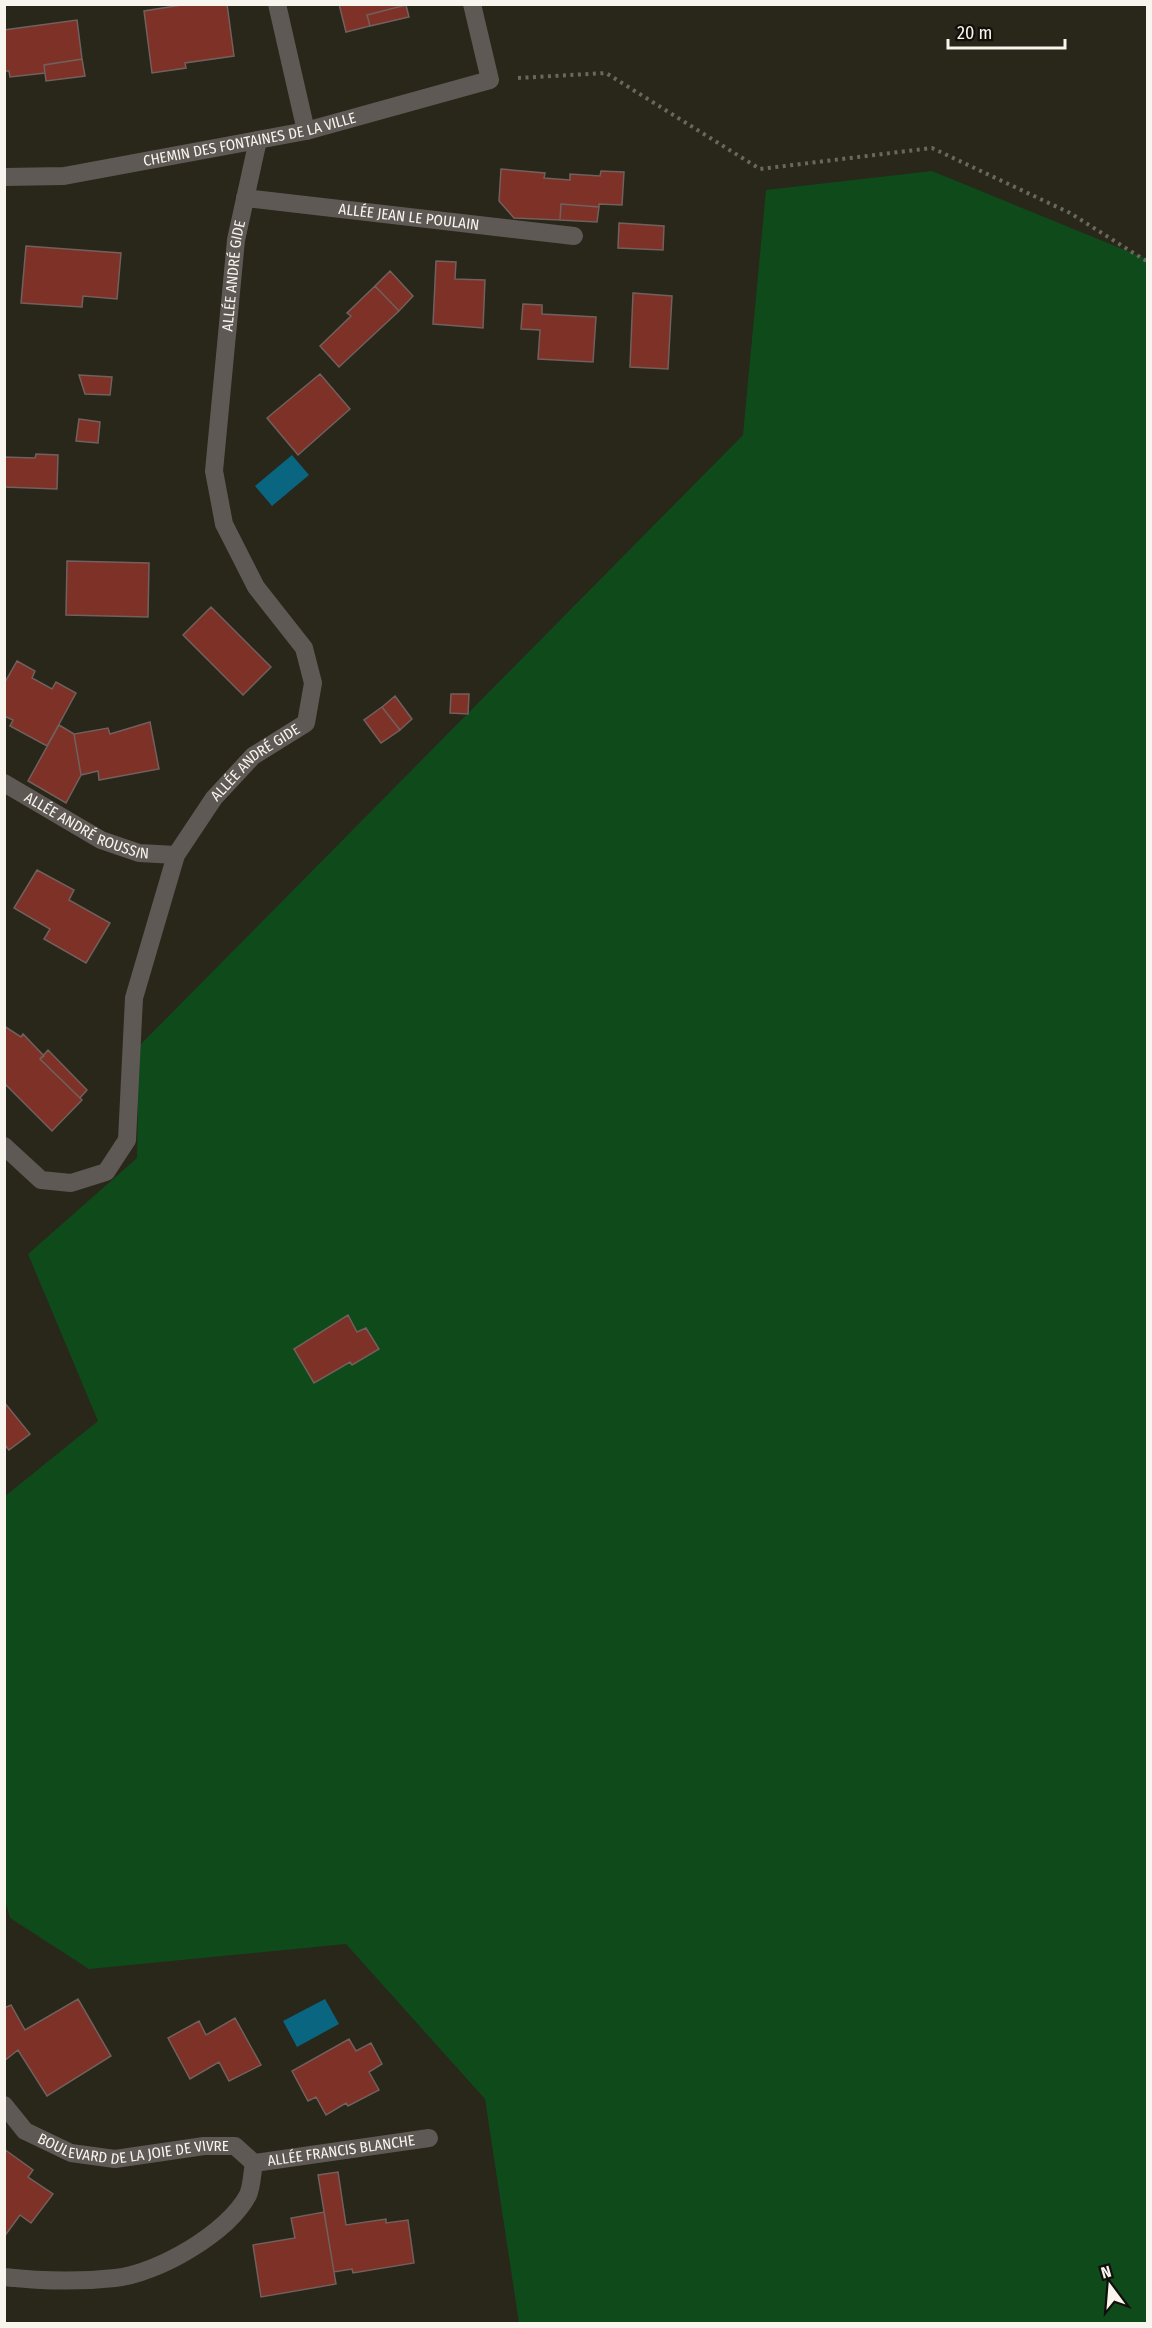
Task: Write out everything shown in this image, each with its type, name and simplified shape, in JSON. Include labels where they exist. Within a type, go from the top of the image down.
[{"type":"street","points":[[277,4],[306,131]]},
{"type":"street","points":[[472,4],[490,80]]},
{"type":"street","name":"CHEMIN DES FONTAINES DE LA VILLE","points":[[4,177],[63,176],[306,131],[490,80]]},
{"type":"street","name":"ALLÉE ANDRÉ GIDE","points":[[4,1146],[41,1180],[71,1183],[106,1172],[127,1140],[134,998],[176,855],[214,798],[253,756],[306,723],[313,683],[304,648],[256,587],[224,524],[214,471],[236,240],[258,140]]},
{"type":"street","name":"ALLÉE JEAN LE POULAIN","points":[[245,198],[574,236]]},
{"type":"street","name":"ALLÉE ANDRÉ ROUSSIN","points":[[4,783],[101,840],[139,853],[176,855]]},
{"type":"street","name":"BOULEVARD DE LA JOIE DE VIVRE","points":[[4,2105],[25,2131],[71,2153],[115,2159],[204,2146],[235,2146],[254,2163]]},
{"type":"street","name":"ALLÉE FRANCIS BLANCHE","points":[[254,2163],[429,2138]]},
{"type":"street","points":[[4,2277],[33,2280],[117,2278],[162,2264],[195,2245],[228,2220],[249,2194],[254,2163]]},
{"type":"path","points":[[490,80],[606,73],[760,169],[932,148],[1070,213],[1148,262]]},
{"type":"green space","points":[[932,171],[1147,259],[1147,2323],[519,2323],[485,2099],[346,1944],[89,1969],[10,1918],[4,1896],[4,1497],[98,1421],[28,1254],[137,1158],[139,1046],[743,435],[766,190]]},
{"type":"water","points":[[292,455],[309,475],[272,506],[255,486]]},
{"type":"water","points":[[325,1999],[339,2024],[297,2047],[283,2021]]},
{"type":"building","points":[[188,4],[227,4],[234,56],[185,63],[186,68],[152,73],[144,11]]},
{"type":"building","points":[[339,4],[406,5],[367,15],[370,26],[346,32]]},
{"type":"building","points":[[406,5],[409,17],[370,26],[367,15]]},
{"type":"building","points":[[77,20],[82,59],[44,65],[45,73],[10,77],[9,71],[4,71],[4,30]]},
{"type":"building","points":[[82,59],[85,76],[46,81],[44,65]]},
{"type":"building","points":[[501,169],[545,173],[544,178],[570,180],[570,174],[600,176],[601,171],[624,172],[622,205],[599,204],[599,207],[561,204],[560,220],[514,218],[499,201]]},
{"type":"building","points":[[561,204],[599,207],[597,222],[560,220]]},
{"type":"building","points":[[619,223],[664,226],[663,250],[618,248]]},
{"type":"building","points":[[26,246],[121,253],[117,299],[83,296],[82,307],[21,303]]},
{"type":"building","points":[[436,261],[456,262],[455,279],[485,280],[483,328],[433,324]]},
{"type":"building","points":[[390,271],[413,296],[399,311],[375,286]]},
{"type":"building","points":[[375,286],[399,311],[339,367],[320,346],[351,316],[347,313]]},
{"type":"building","points":[[633,293],[672,296],[668,369],[630,367]]},
{"type":"building","points":[[523,304],[542,305],[542,314],[596,317],[593,362],[538,359],[540,330],[521,329]]},
{"type":"building","points":[[320,374],[350,409],[298,455],[267,418]]},
{"type":"building","points":[[79,375],[112,377],[110,395],[85,394]]},
{"type":"building","points":[[79,419],[100,422],[98,443],[76,441]]},
{"type":"building","points":[[36,454],[58,455],[57,489],[4,487],[4,457],[35,458]]},
{"type":"building","points":[[67,561],[149,563],[148,617],[66,615]]},
{"type":"building","points":[[211,607],[271,667],[243,695],[183,635]]},
{"type":"building","points":[[17,661],[35,671],[32,678],[52,689],[56,682],[76,693],[47,746],[10,726],[13,720],[4,716],[4,684]]},
{"type":"building","points":[[451,694],[469,694],[468,714],[450,713]]},
{"type":"building","points":[[395,696],[412,719],[400,730],[382,707]]},
{"type":"building","points":[[382,707],[400,730],[381,743],[364,720]]},
{"type":"building","points":[[150,722],[159,769],[99,780],[98,771],[81,775],[74,734],[108,728],[110,734]]},
{"type":"building","points":[[59,725],[74,734],[81,775],[66,803],[28,781]]},
{"type":"building","points":[[37,870],[74,890],[69,900],[110,923],[86,963],[44,939],[50,929],[14,908]]},
{"type":"building","points":[[4,1026],[21,1037],[23,1034],[44,1056],[40,1059],[82,1100],[52,1131],[4,1083]]},
{"type":"building","points":[[48,1050],[87,1090],[80,1098],[40,1059]]},
{"type":"building","points":[[348,1315],[357,1332],[366,1328],[379,1349],[352,1365],[350,1362],[314,1383],[294,1349]]},
{"type":"building","points":[[4,1402],[30,1434],[9,1450],[4,1444]]},
{"type":"building","points":[[78,1999],[111,2056],[47,2096],[18,2050],[4,2061],[4,2008],[11,2005],[25,2030]]},
{"type":"building","points":[[235,2018],[261,2065],[229,2081],[219,2062],[190,2079],[168,2038],[199,2021],[206,2035]]},
{"type":"building","points":[[349,2039],[356,2051],[371,2043],[382,2064],[369,2072],[379,2090],[348,2106],[346,2103],[326,2115],[316,2097],[308,2101],[292,2071]]},
{"type":"building","points":[[4,2149],[33,2170],[28,2177],[53,2194],[31,2223],[20,2215],[4,2237]]},
{"type":"building","points":[[338,2172],[346,2225],[386,2219],[386,2223],[408,2220],[414,2263],[353,2273],[352,2269],[334,2272],[318,2175]]},
{"type":"building","points":[[324,2212],[336,2284],[261,2297],[253,2245],[295,2238],[291,2218]]}]
